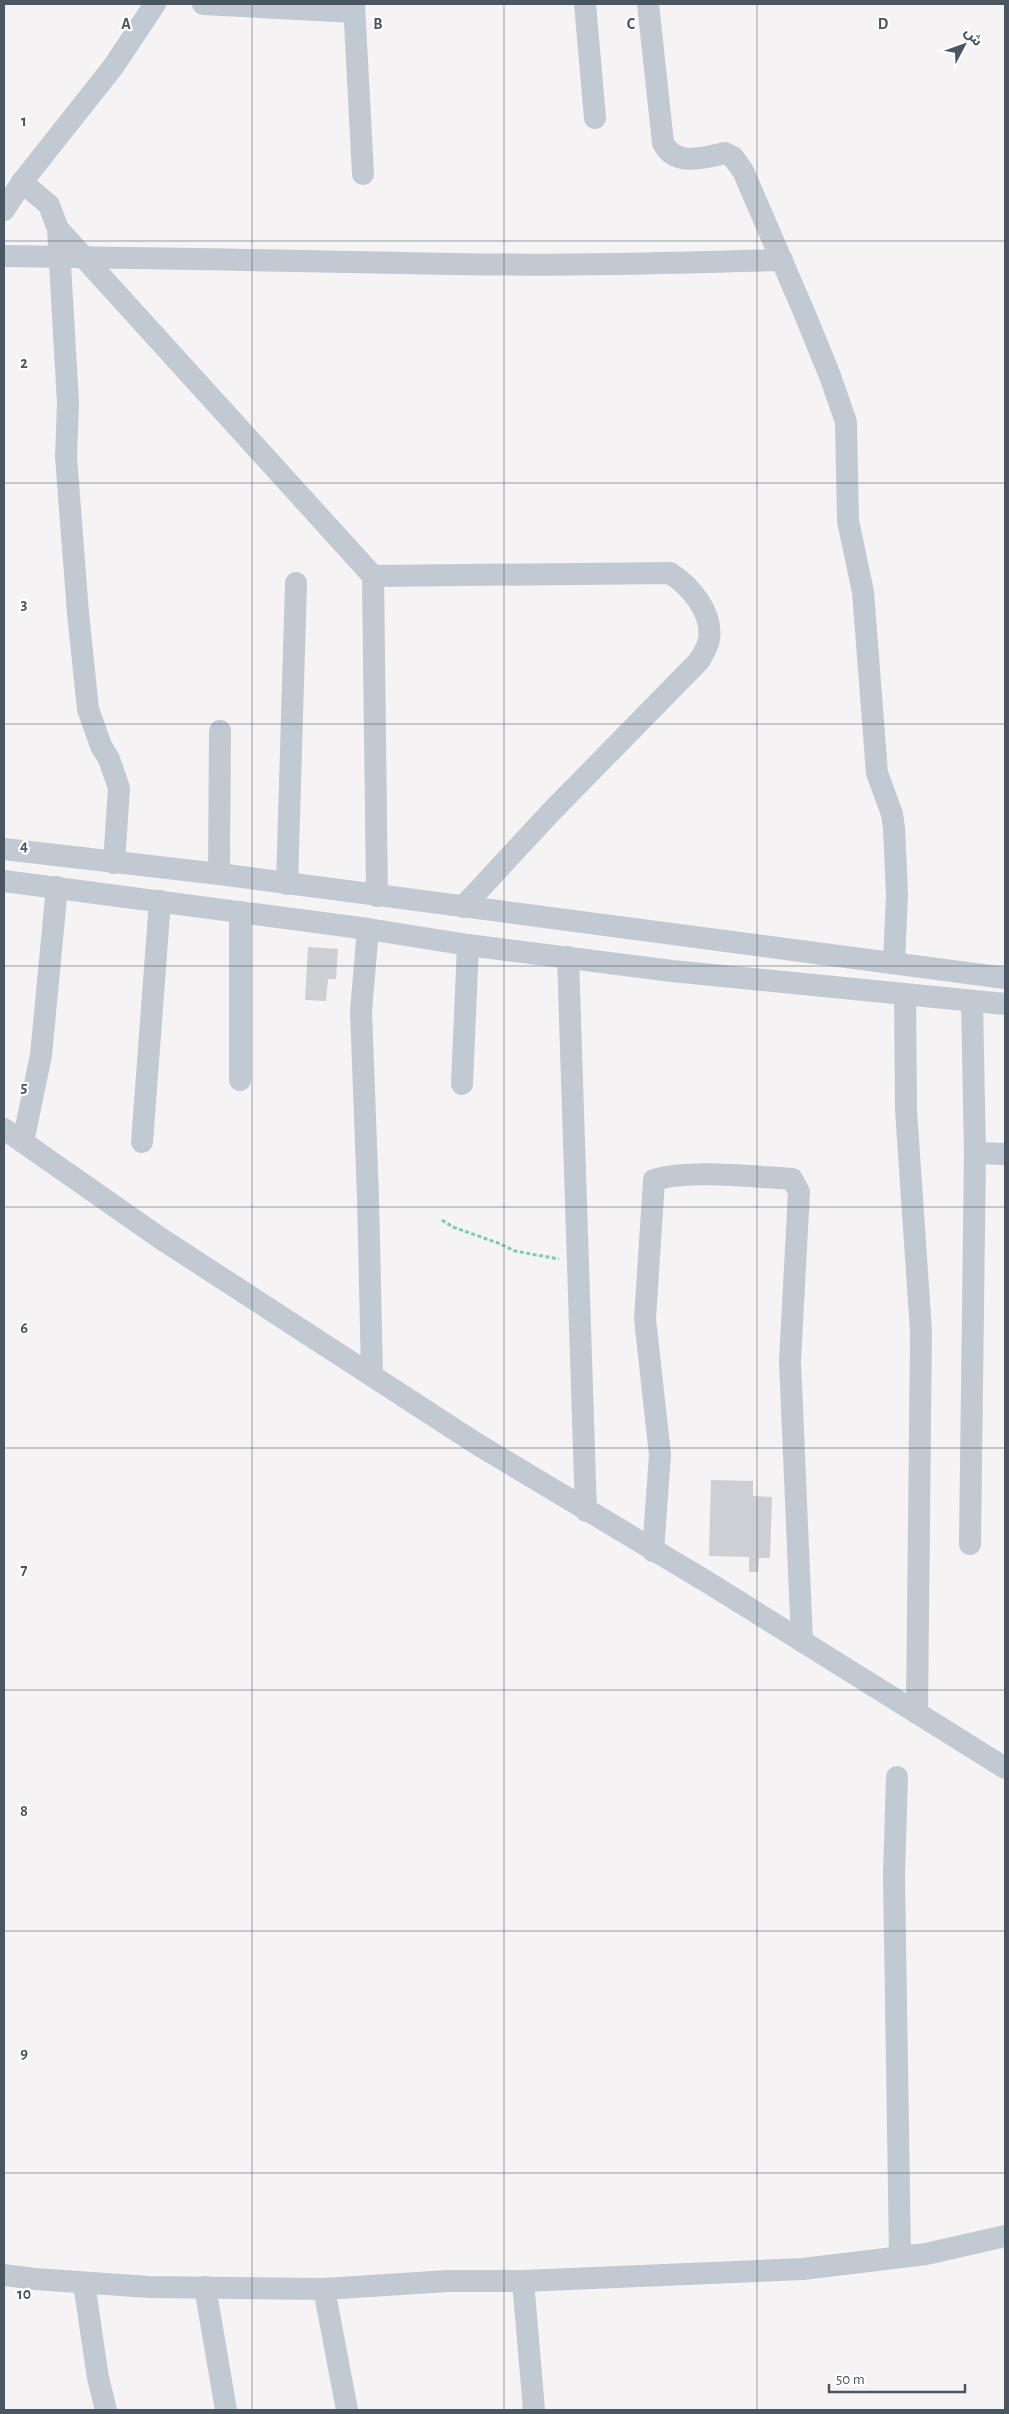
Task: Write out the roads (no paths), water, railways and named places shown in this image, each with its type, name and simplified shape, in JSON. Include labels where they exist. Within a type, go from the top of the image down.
[{"type":"street","points":[[4,210],[22,182],[113,67],[155,4]]},
{"type":"street","points":[[203,4],[354,8],[363,174]]},
{"type":"street","points":[[585,4],[595,118]]},
{"type":"street","points":[[648,4],[663,143],[666,150],[676,156],[694,160],[725,153],[733,157],[743,172],[830,376],[846,422],[848,521],[863,592],[877,773],[892,814],[894,828],[897,894],[894,963]]},
{"type":"street","points":[[22,182],[49,205],[58,229],[68,404],[66,457],[78,612],[88,709],[101,746],[110,759],[119,788],[114,863]]},
{"type":"street","points":[[58,229],[373,576],[377,896]]},
{"type":"street","points":[[4,256],[472,264],[613,264],[782,260]]},
{"type":"street","points":[[373,576],[670,573],[684,582],[695,596],[708,624],[709,639],[699,661],[551,812],[463,907]]},
{"type":"street","points":[[287,884],[296,582]]},
{"type":"street","points":[[219,874],[220,731]]},
{"type":"street","points":[[4,849],[219,874],[1005,978]]},
{"type":"street","points":[[4,881],[368,929],[468,945],[758,980],[1005,1004]]},
{"type":"street","points":[[24,1142],[41,1056],[57,887]]},
{"type":"street","points":[[142,1142],[160,901]]},
{"type":"street","points":[[240,912],[240,1080]]},
{"type":"street","points":[[368,929],[361,1012],[372,1374]]},
{"type":"street","points":[[462,1084],[468,945]]},
{"type":"street","points":[[758,980],[761,946]]},
{"type":"street","points":[[568,957],[586,1511]]},
{"type":"street","points":[[905,994],[906,1110],[921,1331],[916,1713]]},
{"type":"street","points":[[970,1544],[975,1153],[972,1001]]},
{"type":"street","points":[[4,1129],[160,1238],[477,1444],[802,1641],[1005,1768]]},
{"type":"street","points":[[975,1153],[1005,1154]]},
{"type":"street","points":[[653,1552],[660,1455],[645,1319],[654,1180],[665,1176],[732,1176],[792,1179],[799,1192],[790,1361],[802,1641]]},
{"type":"street","points":[[896,1777],[895,1894],[900,2257]]},
{"type":"street","points":[[4,2275],[150,2287],[324,2289],[448,2281],[524,2280],[803,2269],[926,2254],[1005,2236]]},
{"type":"street","points":[[524,2280],[534,2410]]},
{"type":"street","points":[[84,2283],[98,2378],[106,2410]]},
{"type":"street","points":[[205,2287],[226,2410]]},
{"type":"street","points":[[324,2289],[347,2410]]}]
